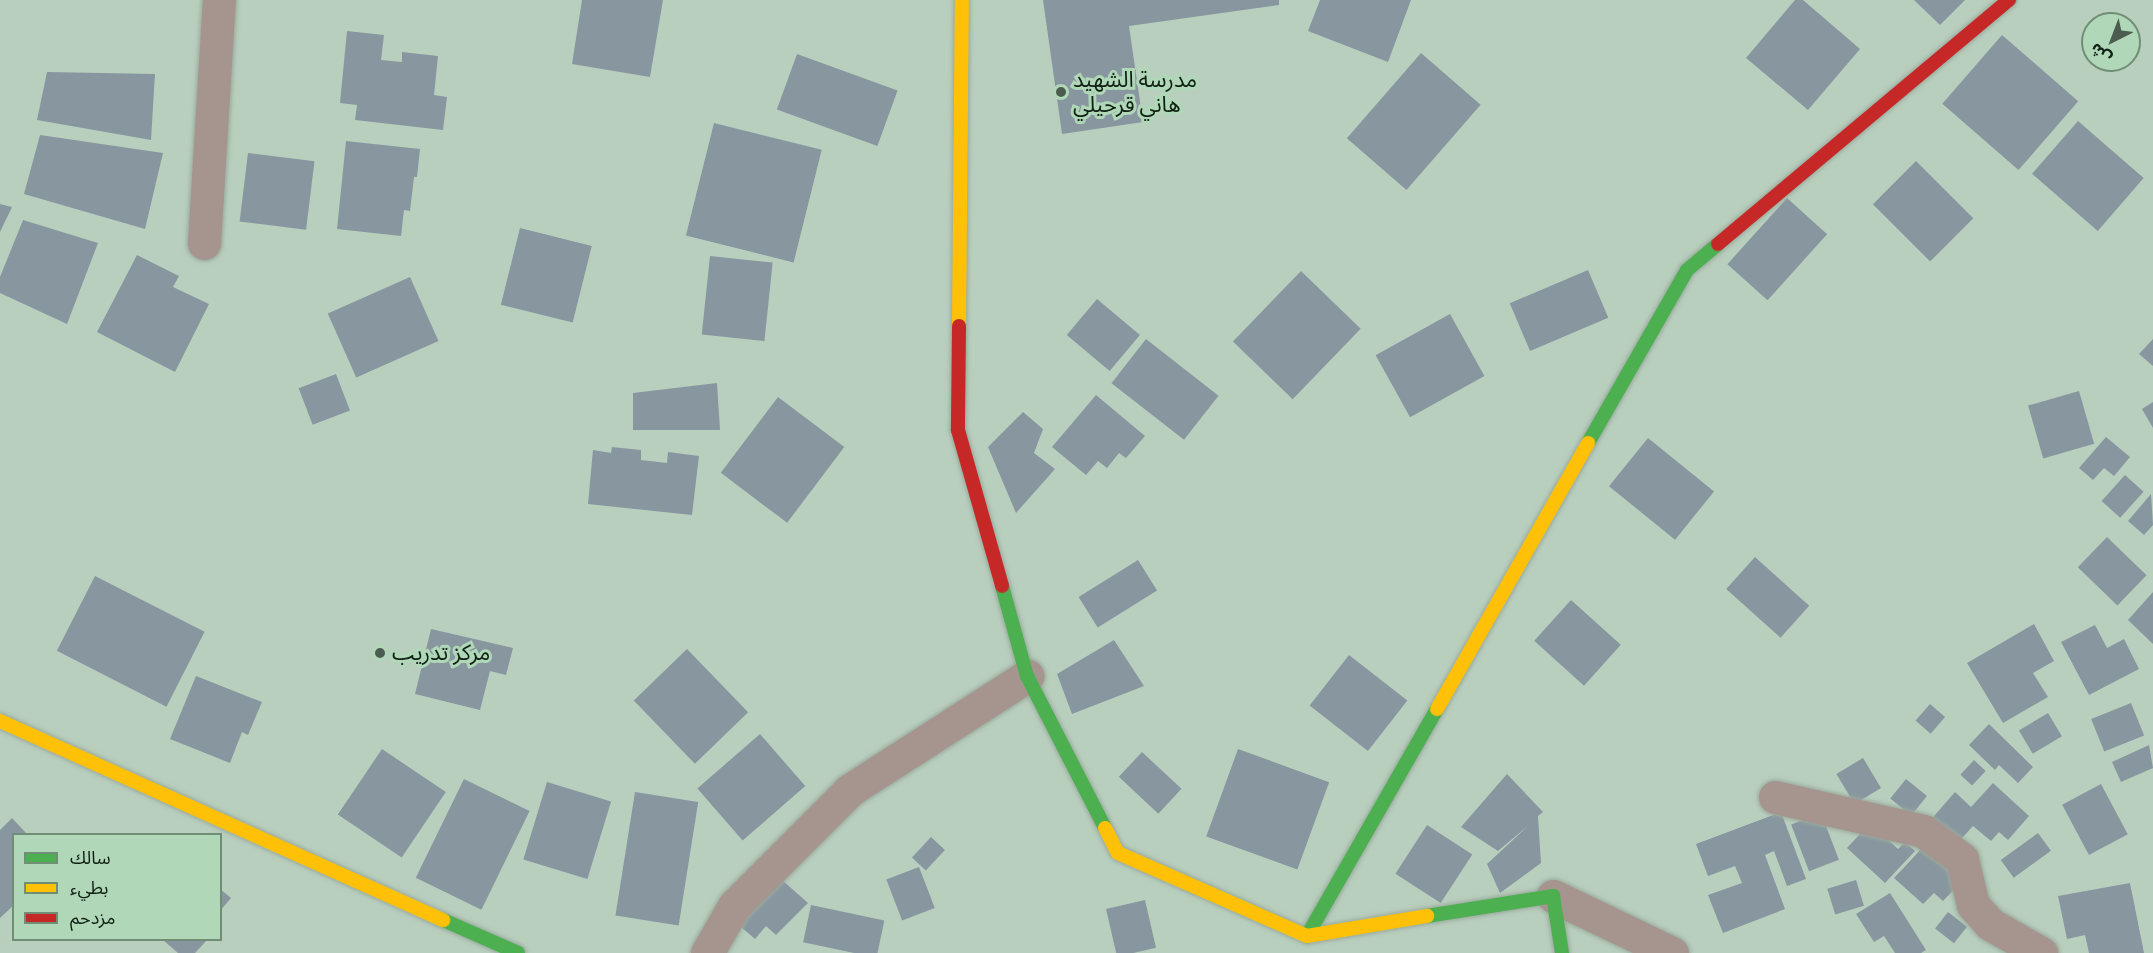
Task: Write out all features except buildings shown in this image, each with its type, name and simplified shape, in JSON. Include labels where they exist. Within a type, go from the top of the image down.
[{"type":"street","points":[[204,243],[219,0]]},
{"type":"street","points":[[962,0],[958,429],[1027,676],[1118,853],[1307,936],[1553,896],[1672,953]]},
{"type":"street","points":[[1307,936],[1687,270],[2009,0]]},
{"type":"street","points":[[706,953],[734,906],[850,790],[1027,676]]},
{"type":"street","points":[[0,721],[518,953]]},
{"type":"street","points":[[1775,797],[1923,831],[1962,859],[1973,905],[1990,924],[2042,953]]},
{"type":"street","points":[[1553,896],[1562,953]]},
{"type":"traffic: fast","points":[[1588,443],[1687,270],[1718,244]]},
{"type":"traffic: fast","points":[[1002,586],[1027,676],[1105,828]]},
{"type":"traffic: fast","points":[[1307,936],[1437,709]]},
{"type":"traffic: fast","points":[[1427,916],[1553,896],[1562,953]]},
{"type":"traffic: fast","points":[[443,920],[518,953]]},
{"type":"traffic: slow","points":[[959,326],[962,0]]},
{"type":"traffic: slow","points":[[1437,709],[1588,443]]},
{"type":"traffic: slow","points":[[0,721],[443,920]]},
{"type":"traffic: slow","points":[[1105,828],[1118,853],[1307,936],[1427,916]]},
{"type":"traffic: jam","points":[[1718,244],[2009,0]]},
{"type":"traffic: jam","points":[[959,326],[958,430],[1002,586]]},
{"type":"place","name":"مدرسة الشهيد هاني قرحيلي","points":[[1061,92]]},
{"type":"place","name":"مركز تدريب","points":[[380,653]]}]
